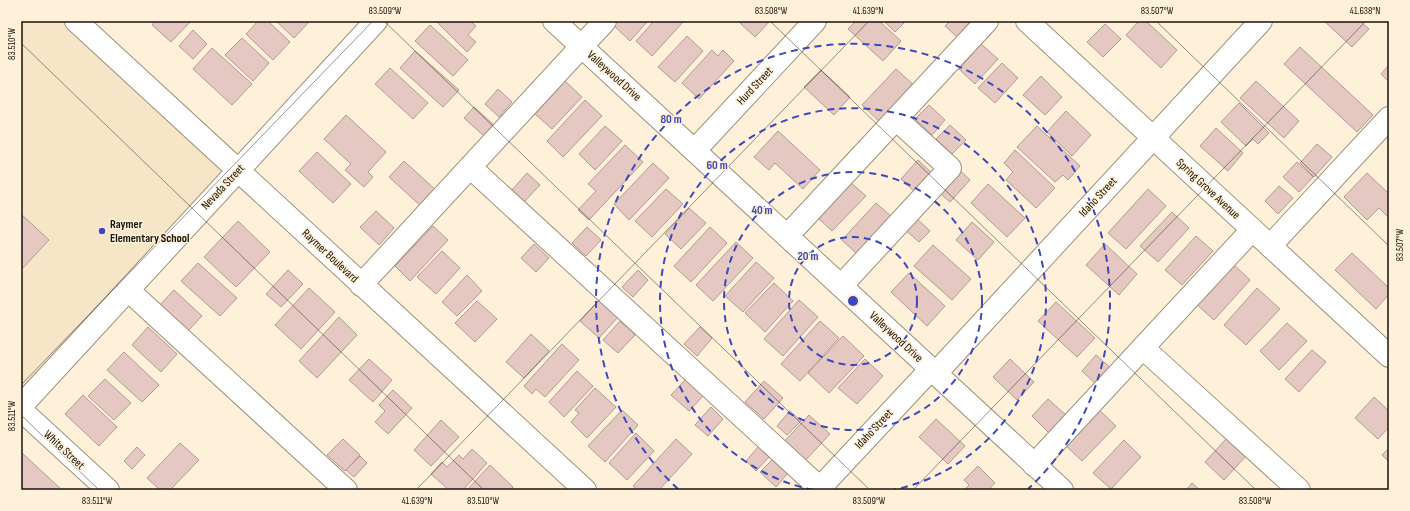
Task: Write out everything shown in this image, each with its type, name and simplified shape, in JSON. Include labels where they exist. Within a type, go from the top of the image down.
[{"type":"street","name":"Raymer Boulevard","points":[[76,21],[585,490]]},
{"type":"street","name":"Nevada Street","points":[[21,406],[376,21]]},
{"type":"street","name":"Valleywood Drive","points":[[554,21],[1062,490]]},
{"type":"street","points":[[361,285],[605,21]]},
{"type":"street","points":[[787,236],[987,21]]},
{"type":"street","name":"Idaho Street","points":[[820,489],[1153,138],[1261,21]]},
{"type":"street","name":"Spring Grove Avenue","points":[[1032,23],[1153,138],[1388,354]]},
{"type":"street","name":"Hurd Street","points":[[695,150],[803,25]]},
{"type":"street","points":[[841,286],[950,168],[896,118]]},
{"type":"street","points":[[1270,246],[1389,118]]},
{"type":"street","points":[[470,167],[820,489]]},
{"type":"street","points":[[1034,465],[1252,230]]},
{"type":"street","points":[[128,290],[346,490]]},
{"type":"street","points":[[1143,348],[1299,490]]},
{"type":"street","name":"White Street","points":[[21,410],[108,490]]},
{"type":"shaded area","name":"Raymer Elementary School","points":[[21,21],[76,21],[237,171],[21,406]]},
{"type":"building","points":[[155,21],[191,21],[171,42],[152,25]]},
{"type":"building","points":[[258,21],[268,21],[290,42],[273,60],[246,34]]},
{"type":"building","points":[[276,21],[310,21],[294,38]]},
{"type":"building","points":[[436,21],[470,21],[476,26],[468,35],[476,42],[467,52]]},
{"type":"building","points":[[613,21],[648,21],[630,41],[611,23]]},
{"type":"building","points":[[654,21],[684,21],[652,56],[636,41]]},
{"type":"building","points":[[770,21],[755,37],[739,22]]},
{"type":"building","points":[[856,21],[879,21],[901,41],[883,61],[848,29]]},
{"type":"building","points":[[884,21],[906,21],[895,32]]},
{"type":"building","points":[[950,21],[971,21],[957,37],[945,26]]},
{"type":"building","points":[[1139,21],[1146,21],[1177,50],[1161,68],[1126,35]]},
{"type":"building","points":[[1324,21],[1360,21],[1369,29],[1352,47]]},
{"type":"building","points":[[1105,24],[1121,39],[1103,57],[1087,42]]},
{"type":"building","points":[[430,25],[468,60],[453,76],[415,41]]},
{"type":"building","points":[[193,30],[207,44],[193,59],[179,46]]},
{"type":"building","points":[[687,36],[703,51],[675,82],[658,67]]},
{"type":"building","points":[[242,38],[269,63],[253,81],[225,55]]},
{"type":"building","points":[[981,44],[998,59],[975,84],[959,69]]},
{"type":"building","points":[[1300,47],[1373,115],[1357,132],[1284,64]]},
{"type":"building","points":[[212,48],[252,84],[232,105],[193,69]]},
{"type":"building","points":[[712,50],[718,56],[723,50],[734,61],[699,99],[682,83]]},
{"type":"building","points":[[415,51],[459,90],[443,107],[400,68]]},
{"type":"building","points":[[1002,63],[1018,78],[995,103],[978,88]]},
{"type":"building","points":[[1389,65],[1389,82],[1381,74]]},
{"type":"building","points":[[390,68],[428,103],[413,119],[375,84]]},
{"type":"building","points":[[896,69],[916,87],[882,124],[862,105]]},
{"type":"building","points":[[821,70],[850,97],[834,115],[804,87]]},
{"type":"building","points":[[1041,76],[1062,97],[1045,115],[1023,95]]},
{"type":"building","points":[[565,81],[582,97],[552,129],[535,114]]},
{"type":"building","points":[[1256,81],[1299,121],[1284,138],[1240,98]]},
{"type":"building","points":[[498,89],[512,102],[499,117],[485,104]]},
{"type":"building","points":[[585,100],[602,116],[563,157],[547,141]]},
{"type":"building","points":[[1239,103],[1269,133],[1258,144],[1253,139],[1246,146],[1221,122]]},
{"type":"building","points":[[929,105],[945,120],[932,135],[915,119]]},
{"type":"building","points":[[474,107],[494,125],[484,136],[464,118]]},
{"type":"building","points":[[1066,111],[1091,135],[1072,156],[1047,132]]},
{"type":"building","points":[[346,115],[386,152],[368,172],[373,177],[364,187],[345,170],[351,164],[324,139]]},
{"type":"building","points":[[950,125],[966,140],[952,154],[936,139]]},
{"type":"building","points":[[605,126],[622,141],[595,170],[579,154]]},
{"type":"building","points":[[1037,126],[1080,166],[1068,180],[1063,175],[1055,182],[1017,147]]},
{"type":"building","points":[[1216,128],[1243,153],[1228,171],[1200,146]]},
{"type":"building","points":[[778,131],[820,170],[803,189],[775,163],[769,170],[754,157]]},
{"type":"building","points":[[1317,144],[1332,157],[1314,177],[1300,163]]},
{"type":"building","points":[[625,145],[643,162],[589,220],[578,210],[596,191],[588,184]]},
{"type":"building","points":[[1015,150],[1055,188],[1036,208],[1006,180],[1013,172],[1004,163]]},
{"type":"building","points":[[317,152],[351,184],[333,203],[299,171]]},
{"type":"building","points":[[918,160],[934,175],[917,194],[901,179]]},
{"type":"building","points":[[404,161],[438,192],[423,208],[389,177]]},
{"type":"building","points":[[1297,162],[1313,177],[1299,192],[1283,177]]},
{"type":"building","points":[[653,163],[669,178],[629,220],[614,204]]},
{"type":"building","points":[[956,167],[970,180],[950,202],[935,189]]},
{"type":"building","points":[[527,173],[540,185],[524,202],[511,191]]},
{"type":"building","points":[[1367,173],[1389,194],[1389,218],[1379,208],[1367,220],[1344,197]]},
{"type":"building","points":[[849,181],[866,196],[832,231],[816,216]]},
{"type":"building","points":[[988,184],[1025,218],[1007,237],[971,203]]},
{"type":"building","points":[[1279,186],[1293,198],[1278,214],[1265,201]]},
{"type":"building","points":[[666,189],[683,204],[652,237],[635,221]]},
{"type":"building","points":[[1148,189],[1166,206],[1126,249],[1108,233]]},
{"type":"building","points":[[876,203],[893,218],[859,256],[842,240]]},
{"type":"building","points":[[689,208],[706,223],[681,249],[665,234]]},
{"type":"building","points":[[376,211],[394,228],[379,245],[360,227]]},
{"type":"building","points":[[1172,212],[1189,228],[1158,262],[1140,246]]},
{"type":"building","points":[[21,214],[49,240],[21,270]]},
{"type":"building","points":[[914,216],[930,231],[919,242],[903,228]]},
{"type":"building","points":[[238,221],[270,252],[236,287],[204,257]]},
{"type":"building","points":[[972,222],[994,242],[978,260],[956,240]]},
{"type":"building","points":[[433,226],[448,240],[410,281],[395,266]]},
{"type":"building","points":[[587,227],[601,240],[586,256],[572,243]]},
{"type":"building","points":[[710,227],[727,243],[691,282],[674,266]]},
{"type":"building","points":[[1196,236],[1213,251],[1182,285],[1165,270]]},
{"type":"building","points":[[736,242],[753,258],[713,301],[696,285]]},
{"type":"building","points":[[534,244],[549,258],[536,272],[521,258]]},
{"type":"building","points":[[1105,244],[1137,274],[1119,295],[1086,265]]},
{"type":"building","points":[[933,245],[971,279],[952,300],[914,266]]},
{"type":"building","points":[[442,251],[460,268],[436,294],[417,277]]},
{"type":"building","points":[[1352,253],[1389,288],[1389,294],[1376,309],[1335,270]]},
{"type":"building","points":[[756,262],[774,278],[743,312],[725,296]]},
{"type":"building","points":[[1231,262],[1250,280],[1214,320],[1194,302]]},
{"type":"building","points":[[198,263],[237,298],[220,316],[181,281]]},
{"type":"building","points":[[288,270],[303,284],[281,307],[266,294]]},
{"type":"building","points":[[638,270],[648,280],[633,297],[622,287]]},
{"type":"building","points":[[909,273],[945,306],[927,326],[891,292]]},
{"type":"building","points":[[467,275],[482,291],[457,316],[442,302]]},
{"type":"building","points":[[774,283],[793,301],[765,332],[745,313]]},
{"type":"building","points":[[309,288],[335,312],[301,349],[275,325]]},
{"type":"building","points":[[1257,288],[1280,309],[1246,345],[1224,325]]},
{"type":"building","points":[[174,290],[202,316],[186,333],[158,307]]},
{"type":"building","points":[[600,299],[619,316],[599,338],[580,321]]},
{"type":"building","points":[[799,300],[818,317],[783,356],[764,339]]},
{"type":"building","points":[[477,301],[497,319],[475,342],[455,323]]},
{"type":"building","points":[[1056,302],[1095,338],[1077,357],[1038,321]]},
{"type":"building","points":[[339,317],[357,335],[317,378],[299,361]]},
{"type":"building","points":[[620,321],[635,335],[618,353],[603,340]]},
{"type":"building","points":[[820,321],[839,338],[800,381],[781,364]]},
{"type":"building","points":[[1287,323],[1307,341],[1279,370],[1260,351]]},
{"type":"building","points":[[148,327],[177,354],[161,372],[132,345]]},
{"type":"building","points":[[700,327],[712,338],[697,356],[684,344]]},
{"type":"building","points":[[531,334],[549,351],[524,378],[506,362]]},
{"type":"building","points":[[843,336],[864,356],[829,393],[808,373]]},
{"type":"building","points":[[562,344],[579,360],[545,397],[536,389],[532,394],[524,386]]},
{"type":"building","points":[[1312,350],[1326,362],[1299,392],[1285,379]]},
{"type":"building","points":[[124,352],[159,385],[142,402],[107,370]]},
{"type":"building","points":[[1096,355],[1113,370],[1098,386],[1082,371]]},
{"type":"building","points":[[369,359],[392,380],[373,402],[349,380]]},
{"type":"building","points":[[865,359],[883,376],[857,404],[838,388]]},
{"type":"building","points":[[1010,359],[1034,382],[1017,400],[993,377]]},
{"type":"building","points":[[577,371],[593,386],[564,417],[549,402]]},
{"type":"building","points":[[105,379],[131,403],[114,420],[88,396]]},
{"type":"building","points":[[686,379],[704,395],[689,411],[671,395]]},
{"type":"building","points":[[764,381],[783,398],[764,419],[745,402]]},
{"type":"building","points":[[595,388],[616,407],[587,438],[571,422],[579,413],[575,410]]},
{"type":"building","points":[[393,390],[412,408],[388,434],[375,422],[385,411],[379,405]]},
{"type":"building","points":[[83,395],[117,427],[99,446],[65,414]]},
{"type":"building","points":[[1374,397],[1389,411],[1389,427],[1378,439],[1355,418]]},
{"type":"building","points":[[1048,399],[1067,416],[1050,434],[1032,416]]},
{"type":"building","points":[[711,407],[723,419],[708,436],[695,425]]},
{"type":"building","points":[[1096,407],[1116,426],[1082,461],[1063,443]]},
{"type":"building","points":[[622,410],[638,425],[605,462],[588,446]]},
{"type":"building","points":[[790,411],[801,421],[787,435],[777,426]]},
{"type":"building","points":[[809,415],[830,434],[802,464],[781,445]]},
{"type":"building","points":[[936,419],[965,446],[948,464],[919,437]]},
{"type":"building","points":[[441,420],[459,437],[431,466],[414,450]]},
{"type":"building","points":[[636,433],[654,451],[627,480],[609,463]]},
{"type":"building","points":[[1227,438],[1246,456],[1224,480],[1205,462]]},
{"type":"building","points":[[343,439],[360,455],[345,471],[327,455]]},
{"type":"building","points":[[676,439],[692,454],[659,490],[637,490],[633,486]]},
{"type":"building","points":[[1124,440],[1141,457],[1111,489],[1093,473]]},
{"type":"building","points":[[180,443],[199,460],[170,490],[160,490],[147,478]]},
{"type":"building","points":[[759,446],[770,456],[756,471],[746,461]]},
{"type":"building","points":[[137,447],[145,455],[132,469],[124,461]]},
{"type":"building","points":[[1389,448],[1389,462],[1382,455]]},
{"type":"building","points":[[472,449],[487,463],[463,490],[449,490],[431,474],[442,462],[447,467],[459,455],[463,459]]},
{"type":"building","points":[[21,452],[62,490],[21,490]]},
{"type":"building","points":[[360,456],[367,463],[354,477],[346,470]]},
{"type":"building","points":[[773,459],[788,473],[776,487],[760,472]]},
{"type":"building","points":[[490,465],[513,487],[510,490],[467,490]]},
{"type":"building","points":[[978,466],[995,483],[988,490],[964,490],[969,485],[964,480]]},
{"type":"building","points":[[1192,483],[1200,490],[1186,490]]},
{"type":"place","name":"Raymer Elementary School","points":[[102,231]]}]
